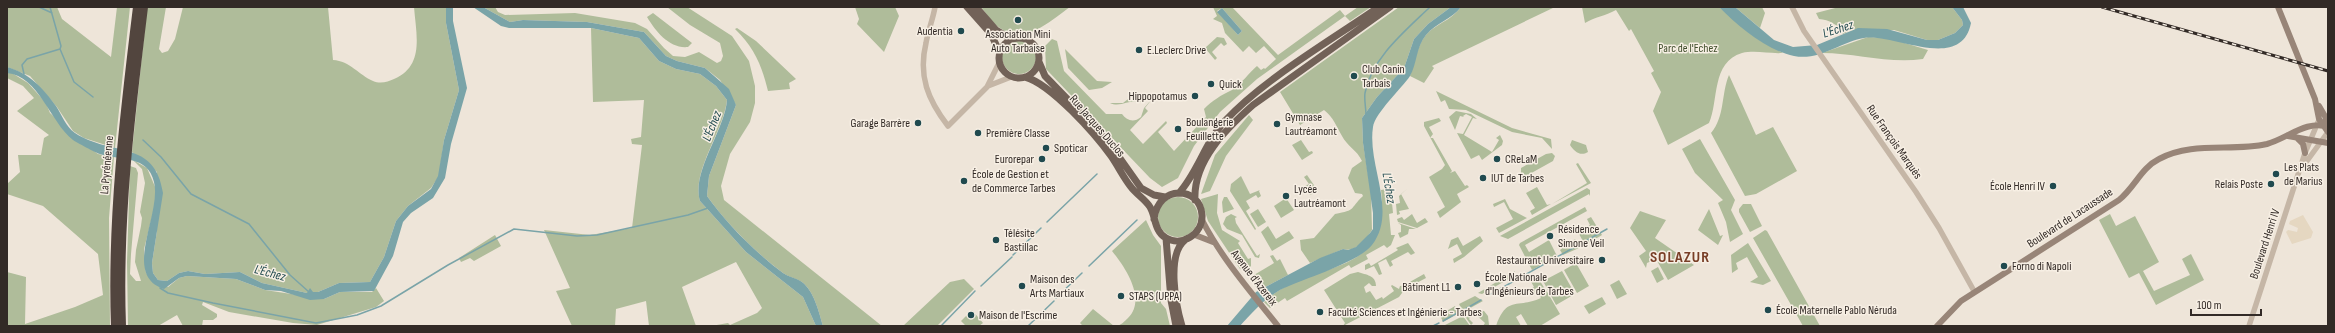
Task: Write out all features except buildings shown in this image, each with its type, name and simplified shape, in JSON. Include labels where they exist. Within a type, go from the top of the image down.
[{"type":"highway","name":"La Pyrénéenne","points":[[125,139],[137,7]]},
{"type":"highway","name":"La Pyrénéenne","points":[[115,326],[114,269],[121,170],[144,7]]},
{"type":"highway","name":"La Pyrénéenne","points":[[121,170],[120,283],[122,326]]},
{"type":"main road","points":[[967,7],[991,34],[999,51],[999,63],[1002,69],[1011,77],[1026,77],[1034,71],[1039,62],[1038,50],[1031,41],[1021,37],[1011,39],[1006,42],[999,51]]},
{"type":"main road","points":[[976,7],[996,30],[1011,39]]},
{"type":"main road","points":[[1179,193],[1188,183],[1212,137],[1234,112],[1282,74],[1379,7]]},
{"type":"main road","points":[[1195,200],[1194,185],[1201,170],[1210,153],[1232,123],[1253,105],[1390,7]]},
{"type":"main road","points":[[2278,7],[2314,99],[2319,119],[2327,129]]},
{"type":"main road","name":"Rue Jacques Duclos","points":[[1039,62],[1045,76],[1107,140],[1135,182],[1147,192],[1165,196]]},
{"type":"main road","name":"Rue Jacques Duclos","points":[[1026,77],[1039,82],[1051,92],[1100,142],[1130,187],[1148,205],[1154,219]]},
{"type":"main road","points":[[2314,99],[2326,118],[2327,129]]},
{"type":"main road","name":"Boulevard de Lacaussade","points":[[1937,326],[1954,305],[2119,200],[2130,189],[2142,171],[2158,159],[2186,148],[2262,145],[2316,126],[2327,129]]},
{"type":"main road","name":"Boulevard de Lacaussade","points":[[2286,136],[2328,143]]},
{"type":"main road","points":[[2296,137],[2303,144],[2305,153]]},
{"type":"main road","points":[[1179,193],[1188,195],[1195,200],[1200,207],[1202,220],[1195,235],[1185,240],[1175,241],[1166,238],[1159,231],[1154,219],[1155,209],[1165,196],[1179,193]]},
{"type":"main road","name":"Avenue d'Azereix","points":[[1202,220],[1213,242],[1251,294],[1278,326]]},
{"type":"main road","points":[[1195,235],[1213,242]]},
{"type":"main road","points":[[1166,238],[1170,300],[1176,326]]},
{"type":"main road","points":[[1182,326],[1176,298],[1174,264],[1178,249],[1185,240]]},
{"type":"street","points":[[935,7],[922,61],[922,72],[931,102],[948,126],[987,87],[999,63]]},
{"type":"street","name":"Rue François Marquès","points":[[1792,7],[1811,43],[1916,192],[1939,228],[1974,292]]},
{"type":"street","points":[[987,87],[1011,77]]},
{"type":"street","name":"Boulevard Henri IV","points":[[2249,326],[2305,153],[2319,119]]},
{"type":"street","name":"Boulevard Henri IV","points":[[2301,168],[2320,142],[2327,129]]},
{"type":"green space","points":[[7,7],[57,7],[62,19],[111,57],[117,7],[130,7],[115,148],[84,138],[73,131],[57,107],[30,76],[7,67]]},
{"type":"green space","points":[[147,7],[166,7],[159,49],[162,53],[168,51],[175,39],[183,7],[328,7],[333,60],[344,63],[376,82],[387,82],[404,73],[414,58],[417,38],[414,7],[446,7],[446,23],[459,90],[444,140],[439,176],[431,188],[408,206],[396,221],[384,257],[370,282],[339,283],[318,292],[307,293],[262,283],[240,272],[205,274],[188,271],[179,273],[167,281],[158,280],[153,273],[152,263],[157,231],[157,172],[132,152]]},
{"type":"green space","points":[[483,7],[495,7],[498,12],[505,15],[575,13],[635,23],[647,29],[673,56],[685,57],[699,52],[717,63],[721,61],[723,56],[720,43],[690,25],[667,7],[687,7],[732,36],[749,61],[755,86],[755,103],[750,122],[730,154],[721,186],[724,200],[882,326],[823,326],[816,302],[806,286],[802,282],[785,274],[762,256],[732,227],[707,196],[709,176],[736,105],[720,80],[705,68],[677,61],[666,56],[644,32],[587,22],[523,20],[510,22]]},
{"type":"green space","points":[[855,7],[895,7],[899,16],[884,52],[857,24],[859,19]]},
{"type":"green space","name":"Association Mini Auto Tarbaise","points":[[981,7],[1070,7],[1037,30],[1019,34],[1009,33],[997,26]]},
{"type":"green space","points":[[1213,7],[1232,7],[1278,55],[1340,10],[1345,16],[1257,79],[1220,112],[1194,146],[1178,178],[1162,187],[1150,178],[1046,69],[1045,46],[1052,39],[1057,41],[1064,71],[1106,114],[1122,114],[1128,120],[1133,121],[1141,117],[1144,108],[1152,99],[1145,108],[1148,111],[1130,130],[1143,144],[1166,121],[1167,123],[1158,132],[1174,151],[1206,117],[1204,109],[1207,106],[1217,98],[1235,88],[1257,66],[1261,70],[1264,68],[1265,69],[1276,59],[1264,46],[1256,53],[1249,46],[1243,52],[1225,33],[1222,23],[1213,19],[1217,16]],"holes":[[[1222,8],[1242,31],[1238,35],[1217,11]]]},
{"type":"green space","points":[[1358,7],[1371,7],[1350,21],[1345,16]]},
{"type":"green space","points":[[1399,7],[1451,7],[1428,24],[1414,39],[1404,68],[1377,97],[1362,118],[1363,143],[1371,193],[1372,230],[1364,241],[1356,247],[1348,250],[1343,249],[1310,263],[1301,250],[1300,240],[1314,238],[1335,214],[1350,210],[1363,196],[1362,194],[1355,193],[1348,178],[1352,168],[1362,161],[1344,139],[1333,119],[1324,110],[1300,125],[1280,92]]},
{"type":"green space","points":[[1461,7],[1555,7],[1432,66],[1434,68],[1424,83],[1410,76],[1423,39],[1431,30],[1451,17]]},
{"type":"green space","name":"Parc de l'Echez","points":[[1582,7],[1719,7],[1761,41],[1783,53],[1747,52],[1732,58],[1725,65],[1721,73],[1709,123],[1668,145],[1653,111],[1661,92],[1651,73],[1654,71],[1631,29],[1629,31],[1616,10],[1585,23]]},
{"type":"green space","points":[[1735,7],[1762,7],[1765,13],[1760,28]]},
{"type":"green space","points":[[1839,7],[1952,7],[1962,20],[1963,25],[1955,33],[1938,40],[1927,40],[1894,30],[1849,31],[1843,34],[1833,23],[1819,19],[1816,13]]},
{"type":"green space","points":[[653,13],[692,43],[688,47],[681,47],[669,42],[659,34],[647,17]]},
{"type":"green space","points":[[591,28],[639,38],[659,61],[676,69],[700,74],[716,86],[727,100],[725,112],[700,177],[698,190],[700,201],[746,252],[803,297],[816,326],[711,326],[728,323],[730,325],[757,313],[762,308],[736,262],[682,287],[696,326],[649,326],[646,301],[616,309],[615,326],[572,326],[556,291],[570,288],[544,230],[590,235],[632,228],[642,145],[632,144],[631,139],[641,137],[644,100],[593,102]]},
{"type":"green space","points":[[737,28],[756,41],[796,79],[789,83],[790,89],[768,91],[760,65],[752,50],[735,29]]},
{"type":"green space","points":[[1217,37],[1224,38],[1227,44],[1224,46],[1221,43],[1212,52],[1217,58],[1215,60],[1205,48]]},
{"type":"green space","points":[[1868,37],[1888,38],[1928,50],[1923,59],[1910,60],[1822,53]]},
{"type":"green space","points":[[1022,40],[1031,45],[1035,50],[1035,64],[1031,69],[1026,73],[1016,74],[1012,73],[1003,64],[1002,54],[1003,50],[1012,41]]},
{"type":"green space","points":[[1065,49],[1097,81],[1112,82],[1102,88],[1089,90],[1068,68]]},
{"type":"green space","points":[[7,73],[12,73],[28,83],[46,103],[50,113],[86,145],[98,154],[114,157],[109,218],[110,326],[7,326],[7,272],[26,277],[25,324],[75,307],[103,295],[98,254],[43,206],[7,194],[7,184],[20,172],[18,155],[41,155],[44,138],[49,135],[17,111],[34,98],[23,86],[7,78]]},
{"type":"green space","points":[[1729,75],[1756,135],[1773,127],[1797,171],[1756,194],[1745,196],[1711,133],[1719,120]]},
{"type":"green space","points":[[1436,91],[1512,128],[1551,139],[1552,149],[1542,138],[1512,132],[1466,110],[1449,109],[1445,100],[1441,102]]},
{"type":"green space","points":[[1137,92],[1141,96],[1138,98],[1141,102],[1137,101],[1118,105],[1110,103],[1123,103]]},
{"type":"green space","points":[[1456,111],[1471,114],[1477,119],[1473,118],[1464,135],[1492,152],[1499,140],[1496,138],[1500,135],[1503,141],[1502,145],[1482,160],[1479,155],[1471,159],[1457,133],[1463,134],[1472,117],[1466,114],[1463,116],[1464,117],[1460,116],[1455,130],[1449,117]]},
{"type":"green space","points":[[1249,115],[1253,120],[1226,156],[1210,191],[1201,194],[1215,155]]},
{"type":"green space","points":[[1439,118],[1441,121],[1429,127],[1433,134],[1430,138],[1424,126],[1424,122]]},
{"type":"green space","points":[[1430,138],[1433,138],[1452,171],[1450,173],[1455,171],[1465,186],[1467,185],[1469,187],[1457,194],[1461,202],[1440,218],[1437,212],[1445,207],[1429,177],[1442,169],[1445,165]]},
{"type":"green space","points":[[1700,139],[1735,200],[1731,210],[1743,234],[1730,242],[1726,222],[1718,203],[1723,200],[1695,173],[1682,149]]},
{"type":"green space","points":[[1301,140],[1309,152],[1312,151],[1313,153],[1302,160],[1292,145]]},
{"type":"green space","points":[[1572,140],[1586,145],[1588,152],[1580,154],[1575,151],[1570,145]]},
{"type":"green space","points":[[1552,153],[1555,156],[1553,161],[1526,176],[1521,174],[1521,168],[1546,154]]},
{"type":"green space","points":[[133,160],[147,168],[156,189],[156,201],[144,249],[146,273],[168,287],[179,278],[187,276],[236,279],[265,290],[324,299],[340,292],[372,292],[376,288],[384,301],[376,307],[317,325],[293,323],[229,312],[203,302],[202,305],[217,314],[217,317],[213,320],[203,320],[202,326],[183,326],[177,315],[158,326],[128,326],[127,262],[130,166],[136,168],[138,173],[130,274],[136,281],[141,281],[135,262],[141,226],[142,218],[140,212],[145,183],[142,169]]},
{"type":"green space","points":[[1578,163],[1591,183],[1552,204],[1587,183],[1576,164]]},
{"type":"green space","points":[[1307,175],[1318,191],[1310,195],[1305,186],[1309,184],[1304,177]]},
{"type":"green space","points":[[1241,176],[1250,194],[1260,190],[1261,196],[1258,198],[1256,195],[1246,201],[1250,208],[1246,211],[1256,229],[1255,230],[1230,191],[1231,184]]},
{"type":"green space","points":[[1537,187],[1547,205],[1551,204],[1532,215],[1530,211],[1535,208],[1526,193]]},
{"type":"green space","points":[[1587,188],[1590,190],[1590,196],[1589,194],[1508,239],[1500,236]]},
{"type":"green space","points":[[1386,189],[1389,203],[1392,203],[1393,213],[1389,214],[1391,235],[1395,235],[1391,245],[1387,248],[1384,245],[1366,255],[1368,259],[1351,268],[1349,265],[1287,301],[1285,298],[1270,308],[1264,302],[1283,288],[1344,264],[1361,254],[1374,240],[1381,219],[1381,190]]},
{"type":"green space","points":[[1218,194],[1217,213],[1222,230],[1240,241],[1238,243],[1248,259],[1251,258],[1251,266],[1246,270],[1240,269],[1208,221],[1201,199]]},
{"type":"green space","points":[[1401,194],[1409,209],[1399,211],[1400,214],[1397,215],[1396,204],[1400,203],[1399,196]]},
{"type":"green space","points":[[1182,197],[1189,200],[1195,206],[1198,217],[1197,225],[1189,234],[1182,237],[1174,237],[1167,234],[1159,225],[1158,213],[1161,206],[1170,198]]},
{"type":"green space","points":[[1224,197],[1227,197],[1234,209],[1223,213],[1222,202]]},
{"type":"green space","points":[[1286,198],[1294,210],[1281,218],[1274,206]]},
{"type":"green space","points":[[1505,199],[1510,209],[1527,218],[1499,233],[1496,228],[1513,219],[1504,202],[1494,207],[1493,204]]},
{"type":"green space","points":[[1743,204],[1751,204],[1762,226],[1750,232],[1739,212],[1739,209]]},
{"type":"green space","points":[[1585,207],[1587,211],[1525,245],[1529,252],[1549,240],[1557,256],[1532,270],[1519,245],[1520,243]]},
{"type":"green space","points":[[1258,209],[1266,222],[1258,227],[1250,214]]},
{"type":"green space","points":[[1709,209],[1720,236],[1723,235],[1718,245],[1698,230]]},
{"type":"green space","points":[[1640,211],[1666,220],[1655,238],[1694,265],[1668,280],[1656,259],[1647,263],[1646,268],[1639,256],[1646,251],[1630,228]]},
{"type":"green space","points":[[1231,214],[1237,217],[1235,218],[1236,223],[1257,256],[1260,254],[1259,258],[1255,257],[1242,235],[1227,229],[1223,224],[1226,217]]},
{"type":"green space","points":[[1412,214],[1417,223],[1425,218],[1428,222],[1417,228],[1398,222],[1397,219],[1402,217],[1404,220]]},
{"type":"green space","points":[[2110,214],[2116,226],[2135,216],[2159,262],[2143,271],[2154,291],[2190,275],[2182,259],[2191,254],[2204,280],[2156,305],[2139,273],[2129,278],[2099,220]]},
{"type":"green space","points":[[1591,217],[1602,235],[1585,245],[1578,232],[1590,225],[1587,219]]},
{"type":"green space","points":[[1146,220],[1153,235],[1161,246],[1161,303],[1166,309],[1170,326],[1116,326],[1128,318],[1133,310],[1135,293],[1128,274],[1112,251]]},
{"type":"green space","points":[[1398,223],[1416,229],[1409,229],[1408,234],[1400,238],[1398,233],[1401,232],[1401,225]]},
{"type":"green space","points":[[1268,226],[1276,239],[1289,231],[1294,238],[1272,251],[1261,232]]},
{"type":"green space","points":[[1765,230],[1767,231],[1820,326],[1803,326],[1753,238]]},
{"type":"green space","points":[[495,235],[501,246],[474,261],[470,258],[461,262],[459,258]]},
{"type":"green space","points":[[1480,236],[1483,241],[1464,257],[1454,263],[1453,259],[1462,254],[1457,244],[1448,249],[1451,240],[1458,237],[1463,246]]},
{"type":"green space","points":[[1575,239],[1580,244],[1579,248],[1563,255],[1560,250]]},
{"type":"green space","points":[[1408,243],[1415,253],[1411,255],[1408,252],[1391,261],[1393,265],[1390,267],[1386,259],[1378,263],[1382,274],[1379,275],[1374,266],[1365,270],[1365,265],[1369,263],[1371,266],[1398,250],[1396,248]]},
{"type":"green space","points":[[1748,243],[1771,281],[1763,285],[1750,282],[1758,277],[1747,257],[1736,263],[1738,269],[1732,273],[1731,255]]},
{"type":"green space","points":[[1273,255],[1277,261],[1280,259],[1288,275],[1258,291],[1251,280],[1254,275],[1274,263],[1270,256]]},
{"type":"green space","points":[[1576,263],[1589,286],[1577,293],[1564,270]]},
{"type":"green space","points":[[1658,267],[1664,279],[1657,283],[1651,271]]},
{"type":"green space","points":[[1515,271],[1514,276],[1482,294],[1478,293]]},
{"type":"green space","points":[[1562,271],[1575,294],[1556,305],[1543,281]]},
{"type":"green space","points":[[1358,272],[1370,276],[1376,282],[1376,286],[1372,286],[1369,283],[1364,287],[1366,293],[1370,291],[1376,300],[1382,297],[1383,299],[1394,291],[1391,286],[1392,285],[1399,289],[1400,286],[1408,285],[1405,282],[1408,283],[1424,274],[1426,278],[1405,289],[1399,297],[1343,326],[1345,323],[1324,290],[1350,274]]},
{"type":"green space","points":[[1537,276],[1545,289],[1530,296],[1527,291],[1534,287],[1529,278]]},
{"type":"green space","points":[[964,279],[974,289],[937,326],[903,326],[950,282]]},
{"type":"green space","points":[[1619,280],[1627,294],[1617,299],[1610,285]]},
{"type":"green space","points":[[1546,290],[1560,314],[1540,326],[1528,326],[1521,314],[1516,317],[1521,326],[1496,326],[1500,316],[1509,306],[1541,298],[1538,294]]},
{"type":"green space","points":[[1475,296],[1483,301],[1463,312],[1459,304]]},
{"type":"green space","points":[[1602,297],[1606,304],[1589,314],[1584,306]]},
{"type":"green space","points":[[1455,306],[1459,313],[1443,322],[1440,315]]},
{"type":"green space","points":[[1093,309],[1114,326],[1083,326],[1080,323]]},
{"type":"green space","name":"Maison de l'Escrime","points":[[972,310],[983,323],[979,326],[966,326],[961,321]]},
{"type":"green space","points":[[1474,310],[1484,311],[1488,316],[1489,325],[1483,326],[1485,323],[1474,313],[1469,319],[1473,323],[1471,325],[1464,315]]},
{"type":"green space","points":[[1463,316],[1470,326],[1445,325]]},
{"type":"shaded area","points":[[2303,215],[2313,232],[2311,238],[2292,244],[2286,232],[2288,230],[2297,232],[2298,228],[2289,224],[2290,221]]},
{"type":"water","points":[[446,7],[453,7],[453,21],[467,88],[451,144],[445,178],[433,198],[411,213],[403,222],[393,256],[374,291],[340,292],[324,299],[310,300],[281,291],[265,290],[236,279],[187,276],[179,278],[164,289],[152,282],[145,271],[144,257],[155,195],[154,182],[151,173],[146,167],[133,160],[100,154],[73,140],[57,122],[28,82],[18,76],[7,73],[7,67],[29,77],[41,87],[75,133],[103,145],[130,152],[151,164],[158,176],[163,193],[152,263],[153,273],[158,280],[167,281],[179,273],[188,271],[205,274],[240,272],[262,283],[307,293],[310,288],[313,292],[318,292],[339,283],[370,282],[384,257],[396,221],[408,206],[431,189],[438,176],[444,140],[459,90],[446,23]]},
{"type":"water","points":[[473,7],[483,7],[510,22],[523,20],[587,22],[644,32],[666,56],[677,61],[705,68],[729,89],[736,105],[709,176],[707,196],[732,227],[762,256],[787,276],[800,281],[806,286],[816,302],[823,326],[816,326],[803,297],[746,252],[700,201],[698,190],[700,177],[721,124],[727,100],[716,86],[700,74],[676,69],[659,61],[639,38],[591,28],[509,28],[501,26]]},
{"type":"water","points":[[1451,7],[1461,7],[1453,15],[1434,27],[1426,35],[1418,50],[1410,76],[1383,108],[1373,127],[1372,142],[1382,203],[1382,218],[1379,232],[1372,245],[1365,252],[1343,264],[1280,290],[1263,302],[1240,326],[1227,326],[1256,292],[1320,258],[1343,249],[1348,250],[1356,247],[1373,229],[1373,213],[1363,143],[1362,118],[1377,97],[1404,68],[1414,39],[1428,24]]},
{"type":"water","points":[[1719,7],[1735,7],[1774,40],[1793,47],[1817,45],[1858,28],[1887,29],[1927,40],[1938,40],[1955,33],[1963,25],[1962,20],[1952,7],[1963,7],[1971,23],[1965,38],[1954,46],[1941,48],[1925,47],[1877,38],[1864,38],[1855,40],[1821,54],[1803,57],[1794,56],[1773,49],[1744,30]]},
{"type":"water","points":[[1222,8],[1242,31],[1238,35],[1217,12]]},
{"type":"waterway","points":[[39,7],[52,13]]},
{"type":"waterway","points":[[24,74],[22,65],[27,59],[60,49],[61,46],[50,7]]},
{"type":"waterway","points":[[1366,115],[1365,93],[1368,81],[1374,69],[1390,46],[1430,7]]},
{"type":"waterway","points":[[60,49],[74,82],[93,97]]},
{"type":"waterway","name":"L'Échez","points":[[143,140],[161,157],[191,194],[249,224],[290,275],[309,292]]},
{"type":"waterway","points":[[1047,222],[1097,174]]},
{"type":"waterway","points":[[160,288],[168,293],[316,323],[357,315],[381,306],[448,265],[514,229],[577,236],[597,235],[688,215],[708,208]]},
{"type":"waterway","points":[[1089,266],[1137,220]]},
{"type":"waterway","points":[[1013,255],[1041,228]]},
{"type":"waterway","points":[[1489,295],[1607,229]]},
{"type":"waterway","points":[[981,286],[1012,257]]},
{"type":"waterway","points":[[1056,298],[1082,273]]},
{"type":"waterway","points":[[941,326],[975,291]]},
{"type":"waterway","points":[[1462,311],[1481,300]]},
{"type":"waterway","points":[[1028,326],[1054,301]]},
{"type":"waterway","points":[[1443,321],[1459,312]]},
{"type":"waterway","points":[[1433,326],[1439,323]]},
{"type":"railway","points":[[2102,7],[2328,71]]},
{"type":"place","name":"Association Mini Auto Tarbaise","points":[[1018,20]]},
{"type":"place","name":"Audentia","points":[[961,31]]},
{"type":"place","name":"E.Leclerc Drive","points":[[1139,50]]},
{"type":"place","name":"Club Canin Tarbais","points":[[1354,76]]},
{"type":"place","name":"Quick","points":[[1211,84]]},
{"type":"place","name":"Hippopotamus","points":[[1195,96]]},
{"type":"place","name":"Garage Barrère","points":[[918,123]]},
{"type":"place","name":"Gymnase Lautréamont","points":[[1277,124]]},
{"type":"place","name":"Boulangerie Feuillette","points":[[1178,129]]},
{"type":"place","name":"Première Classe","points":[[978,133]]},
{"type":"place","name":"Spoticar","points":[[1046,148]]},
{"type":"place","name":"Eurorepar","points":[[1042,159]]},
{"type":"place","name":"CReLaM","points":[[1497,159]]},
{"type":"place","name":"Les Plats de Marius","points":[[2276,174]]},
{"type":"place","name":"IUT de Tarbes","points":[[1483,178]]},
{"type":"place","name":"École de Gestion et de Commerce Tarbes","points":[[964,181]]},
{"type":"place","name":"Relais Poste","points":[[2271,184]]},
{"type":"place","name":"École Henri IV","points":[[2053,186]]},
{"type":"place","name":"Lycée Lautréamont","points":[[1286,196]]},
{"type":"place","name":"Résidence Simone Veil","points":[[1550,236]]},
{"type":"place","name":"Télésite Bastillac","points":[[996,240]]},
{"type":"place","name":"Restaurant Universitaire","points":[[1602,260]]},
{"type":"place","name":"Forno di Napoli","points":[[2004,266]]},
{"type":"place","name":"École Nationale d'Ingénieurs de Tarbes","points":[[1477,284]]},
{"type":"place","name":"Maison des Arts Martiaux","points":[[1022,286]]},
{"type":"place","name":"Bâtiment L1","points":[[1458,287]]},
{"type":"place","name":"STAPS (UPPA)","points":[[1121,296]]},
{"type":"place","name":"École Maternelle Pablo Néruda","points":[[1768,310]]},
{"type":"place","name":"Faculté Sciences et Ingénierie - Tarbes","points":[[1320,312]]},
{"type":"place","name":"Maison de l'Escrime","points":[[971,315]]},
{"type":"district","name":"SOLAZUR","points":[[1680,257]]}]
